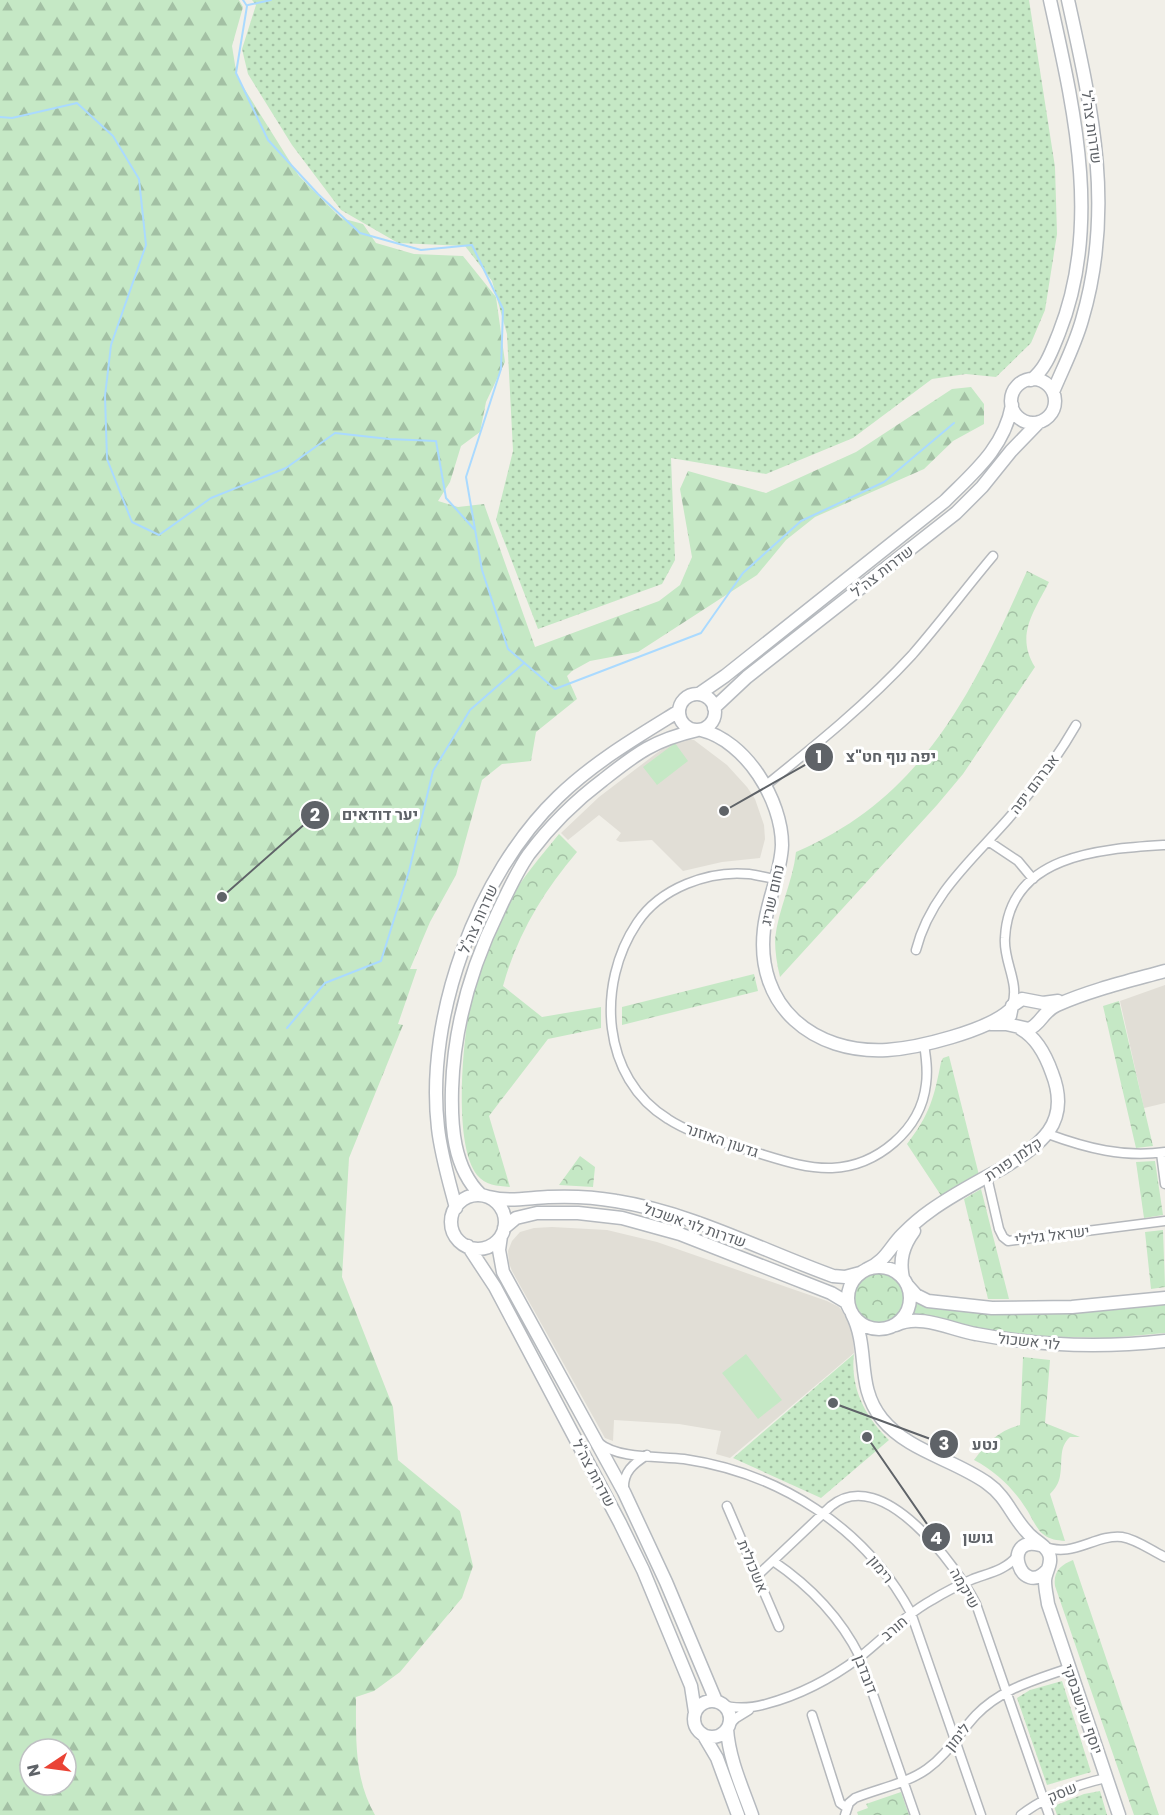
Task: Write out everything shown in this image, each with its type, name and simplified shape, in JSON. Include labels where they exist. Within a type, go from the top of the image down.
[{"type":"main road","name":"שדרות צה\"ל","points":[[1031,380],[1042,369],[1066,315],[1081,230],[1079,158],[1066,74],[1050,0]]},
{"type":"main road","name":"שדרות צה\"ל","points":[[1053,392],[1073,346],[1087,304],[1096,257],[1100,214],[1097,156],[1084,71],[1068,0]]},
{"type":"main road","points":[[1031,380],[1044,382],[1053,392],[1055,404],[1053,410],[1046,419],[1039,423],[1025,422],[1014,412],[1012,398],[1018,386],[1031,380]]},
{"type":"main road","name":"שדרות צה\"ל","points":[[699,694],[725,676],[945,501],[971,476],[998,443],[1009,421],[1012,405]]},
{"type":"main road","name":"שדרות צה\"ל","points":[[715,710],[747,677],[948,519],[982,487],[1039,423]]},
{"type":"main road","points":[[699,694],[709,699],[715,710],[711,724],[700,730],[690,729],[683,724],[679,711],[685,699],[699,694]]},
{"type":"main road","name":"נחום שריג","points":[[715,710],[720,728],[765,786],[775,806],[782,833],[780,863],[765,915],[763,949],[772,992],[787,1014],[809,1031],[846,1046],[885,1050],[924,1044],[990,1024],[1006,1024],[1019,1028]]},
{"type":"main road","name":"שדרות צה\"ל","points":[[456,1208],[441,1154],[437,1127],[437,1065],[440,1037],[451,987],[474,923],[508,857],[556,798],[614,751],[679,711]]},
{"type":"main road","name":"שדרות צה\"ל","points":[[485,1196],[464,1175],[457,1151],[453,1125],[453,1066],[463,1004],[489,930],[521,866],[567,810],[642,750],[669,738],[700,730]]},
{"type":"main road","name":"נחום שריג","points":[[700,730],[720,736],[735,748]]},
{"type":"main road","points":[[1069,1000],[1043,1003],[1019,1000],[1011,1008],[1011,1020],[1019,1028],[1033,1027],[1051,1008],[1069,1000],[1165,971]]},
{"type":"main road","points":[[1031,1000],[1039,1008],[1040,1019]]},
{"type":"main road","name":"נחום שריג","points":[[990,1024],[1011,1008]]},
{"type":"main road","name":"קלמן פורת","points":[[864,1271],[882,1260],[903,1234],[934,1208],[1026,1154],[1048,1134],[1056,1118],[1058,1098],[1054,1076],[1039,1034],[1040,1019]]},
{"type":"main road","name":"קלמן פורת","points":[[1019,1028],[1032,1037],[1044,1053]]},
{"type":"main road","points":[[485,1196],[498,1204],[503,1212],[502,1232],[492,1244],[484,1248],[468,1246],[458,1239],[452,1228],[452,1215],[468,1197],[485,1196]]},
{"type":"main road","name":"שדרות לוי אשכול","points":[[485,1196],[511,1201],[546,1197],[579,1197],[633,1204],[684,1218],[833,1276],[845,1277],[864,1271]]},
{"type":"main road","name":"קלמן פורת","points":[[906,1282],[901,1263],[904,1247],[934,1208]]},
{"type":"main road","name":"שדרות לוי אשכול","points":[[502,1232],[519,1217],[537,1213],[585,1213],[637,1221],[680,1234],[828,1292],[843,1300],[851,1312]]},
{"type":"main road","name":"שדרות צה\"ל","points":[[502,1232],[499,1250],[503,1272],[626,1497],[719,1702]]},
{"type":"main road","name":"שדרות צה\"ל","points":[[468,1246],[495,1287],[625,1532],[691,1686],[695,1712]]},
{"type":"main road","points":[[862,1363],[870,1342],[891,1327],[908,1310],[910,1296],[906,1282],[896,1271],[887,1268],[877,1266],[864,1271],[852,1281],[849,1290],[848,1300],[860,1336],[862,1363],[864,1382],[870,1400],[887,1425],[916,1446],[985,1482],[1002,1497],[1026,1532],[1049,1554],[1049,1567],[1040,1576],[1025,1574],[1017,1564],[1021,1541],[1018,1521]]},
{"type":"main road","name":"לוי אשכול","points":[[906,1282],[916,1295],[928,1301],[992,1308],[1072,1308],[1165,1298]]},
{"type":"main road","points":[[851,1312],[859,1322],[867,1327],[876,1329],[891,1327]]},
{"type":"main road","name":"לוי אשכול","points":[[891,1327],[906,1321],[919,1321],[974,1334],[1045,1344],[1112,1346],[1165,1341]]},
{"type":"main road","points":[[1018,1555],[1027,1545],[1041,1545]]},
{"type":"main road","name":"יוסף שרשבסקי","points":[[1049,1567],[1045,1581],[1048,1604],[1119,1815]]},
{"type":"main road","name":"יוסף שרשבסקי","points":[[1025,1574],[1037,1585],[1048,1604]]},
{"type":"main road","points":[[738,1815],[717,1758],[695,1726],[695,1712],[702,1703],[719,1702],[729,1715],[728,1747],[752,1815]]},
{"type":"main road","points":[[704,1736],[716,1737],[728,1728]]},
{"type":"street","points":[[765,786],[841,723],[886,681],[912,654],[993,555]]},
{"type":"street","name":"אברהם יפה","points":[[916,950],[924,925],[943,891],[1034,788],[1076,725]]},
{"type":"street","points":[[988,841],[1018,861],[1033,879]]},
{"type":"street","points":[[1011,1008],[1014,997],[1012,978],[1006,959],[1004,940],[1006,923],[1021,892],[1033,879],[1068,858],[1091,852],[1165,845]]},
{"type":"street","name":"גדעון האוזנר","points":[[775,879],[748,874],[722,875],[676,889],[657,901],[641,917],[628,937],[618,960],[613,987],[612,1032],[622,1068],[643,1099],[683,1128],[780,1160],[807,1167],[833,1168],[857,1163],[878,1154],[910,1125],[926,1086],[927,1065],[924,1044]]},
{"type":"street","points":[[1012,978],[1019,989],[1031,1000]]},
{"type":"street","points":[[1048,1134],[1083,1147],[1121,1153],[1163,1153],[1165,1184]]},
{"type":"street","name":"ישראל גלילי","points":[[987,1177],[999,1229],[1008,1241],[1165,1221]]},
{"type":"street","name":"רימון","points":[[596,1441],[603,1447],[618,1452],[694,1461],[751,1476],[781,1489],[824,1513],[857,1541],[877,1562],[912,1613],[981,1815]]},
{"type":"street","points":[[626,1497],[624,1482],[626,1473],[647,1455]]},
{"type":"street","name":"שיקמה","points":[[757,1576],[838,1501],[854,1495],[886,1505],[921,1529],[965,1583],[976,1604],[1049,1815]]},
{"type":"street","name":"אשכולית","points":[[727,1506],[779,1627]]},
{"type":"street","points":[[1041,1545],[1055,1550],[1067,1550],[1120,1537],[1129,1539],[1165,1557]]},
{"type":"street","points":[[1049,1567],[1058,1555],[1067,1550]]},
{"type":"street","name":"חורב","points":[[728,1728],[742,1713],[810,1688],[860,1657],[912,1613],[941,1594],[998,1571],[1018,1555]]},
{"type":"street","name":"דובדבן","points":[[773,1561],[794,1576],[822,1602],[846,1632],[860,1657],[915,1815]]},
{"type":"street","name":"חורב","points":[[998,1571],[1025,1574]]},
{"type":"street","name":"לימון","points":[[846,1811],[851,1802],[858,1797],[904,1781],[930,1767],[984,1707],[1006,1691],[1069,1668]]},
{"type":"street","name":"חורב","points":[[719,1702],[738,1708],[761,1705]]},
{"type":"street","points":[[812,1715],[840,1803],[846,1811]]},
{"type":"street","name":"שסק","points":[[1021,1815],[1072,1786],[1106,1778]]},
{"type":"shaded area","points":[[685,739],[694,740],[727,765],[755,799],[764,825],[765,839],[760,858],[722,862],[683,871],[652,840],[620,842],[616,840],[621,833],[599,815],[568,840],[561,833],[599,797],[670,743]]},
{"type":"shaded area","points":[[1165,985],[1165,1103],[1144,1108],[1120,1001]]},
{"type":"shaded area","points":[[552,1227],[607,1230],[657,1242],[827,1301],[839,1307],[845,1315],[853,1336],[854,1353],[730,1458],[716,1454],[721,1431],[679,1424],[614,1420],[613,1441],[605,1438],[509,1263],[508,1251],[512,1241],[520,1232]]},
{"type":"green space","points":[[0,0],[239,0],[243,7],[232,46],[237,77],[299,176],[341,218],[363,224],[376,243],[414,254],[463,256],[496,297],[505,362],[486,402],[480,432],[461,446],[450,482],[438,501],[458,507],[484,504],[535,647],[659,601],[680,585],[692,557],[680,489],[688,471],[766,493],[856,452],[952,389],[971,387],[984,404],[984,424],[953,441],[924,469],[815,517],[786,540],[757,575],[638,652],[590,661],[572,671],[567,676],[577,699],[536,732],[531,761],[502,764],[482,780],[456,875],[430,922],[410,969],[417,969],[398,1024],[403,1025],[349,1158],[342,1277],[393,1407],[398,1460],[460,1511],[473,1566],[462,1598],[400,1672],[374,1691],[356,1697],[356,1743],[360,1773],[368,1801],[375,1815],[0,1815]]},
{"type":"green space","points":[[252,0],[1029,0],[1055,167],[1057,234],[1045,310],[1031,343],[996,377],[966,374],[932,379],[853,438],[766,474],[671,458],[675,560],[662,584],[538,629],[496,520],[513,451],[507,334],[492,281],[465,246],[398,243],[341,210],[292,145],[248,74],[242,49],[256,5]]},
{"type":"green space","points":[[1027,571],[1049,582],[1033,614],[1027,634],[1029,655],[1035,667],[963,774],[780,977],[775,939],[796,852],[840,829],[878,802],[911,771],[939,736],[964,698],[986,658]]},
{"type":"green space","points":[[675,743],[688,761],[657,785],[643,767]]},
{"type":"green space","points":[[559,834],[577,852],[553,883],[533,915],[516,949],[503,986],[542,1017],[601,1007],[601,1028],[548,1039],[489,1116],[510,1187],[496,1185],[484,1181],[477,1175],[469,1159],[464,1137],[462,1082],[470,1003],[479,970],[509,900]]},
{"type":"green space","points":[[754,974],[758,991],[622,1025],[622,1007]]},
{"type":"green space","points":[[1119,1001],[1153,1146],[1136,1148],[1103,1006]]},
{"type":"green space","points":[[949,1056],[979,1175],[942,1197],[907,1144],[921,1124],[930,1105],[941,1062],[943,1058]]},
{"type":"green space","points":[[580,1156],[595,1167],[593,1187],[559,1185]]},
{"type":"green space","points":[[1155,1161],[1163,1215],[1144,1218],[1136,1162]]},
{"type":"green space","points":[[981,1189],[1009,1299],[988,1299],[964,1199]]},
{"type":"green space","points":[[1163,1230],[1165,1287],[1151,1289],[1145,1232]]},
{"type":"green space","points":[[879,1272],[889,1274],[897,1280],[903,1288],[905,1298],[903,1308],[897,1316],[889,1322],[879,1324],[869,1322],[861,1316],[855,1308],[853,1298],[855,1288],[861,1280],[869,1274]]},
{"type":"green space","points":[[916,1300],[980,1311],[1033,1314],[1165,1304],[1165,1333],[1109,1338],[1025,1336],[913,1316]]},
{"type":"green space","points":[[746,1354],[782,1400],[758,1419],[722,1373]]},
{"type":"green space","points":[[854,1354],[854,1379],[861,1401],[873,1422],[889,1440],[821,1498],[733,1458]]},
{"type":"green space","points":[[1023,1357],[1050,1360],[1045,1423],[1080,1437],[1070,1437],[1066,1441],[1059,1479],[1050,1494],[1065,1541],[1051,1539],[1043,1534],[1009,1486],[996,1474],[974,1460],[994,1438],[1020,1425]]},
{"type":"green space","points":[[1073,1560],[1159,1815],[1134,1815],[1055,1586],[1055,1576],[1059,1569]]},
{"type":"green space","points":[[1062,1681],[1091,1772],[1047,1785],[1017,1698],[1030,1690]]},
{"type":"green space","points":[[1100,1791],[1107,1815],[1057,1815],[1054,1806],[1084,1794]]},
{"type":"green space","points":[[901,1792],[909,1815],[858,1815],[857,1812],[868,1808],[866,1804]]},
{"type":"waterway","points":[[243,0],[247,6],[236,73],[268,140],[318,194],[360,233],[421,250],[472,245],[503,309],[501,369],[466,477],[482,570],[508,649],[555,689],[701,633],[743,573],[801,521],[884,482],[954,423]]},
{"type":"waterway","points":[[248,5],[271,0]]},
{"type":"waterway","points":[[0,117],[12,118],[77,103],[113,136],[139,179],[146,245],[111,345],[105,396],[107,459],[132,522],[159,535],[211,498],[286,468],[335,433],[436,441],[446,498],[474,529]]},
{"type":"waterway","points":[[287,1028],[325,983],[381,961],[409,871],[433,771],[470,710],[524,663]]},
{"type":"place","name":"יפה נוף חט\"צ","points":[[724,811]]},
{"type":"place","name":"יער דודאים","points":[[222,897]]},
{"type":"place","name":"נטע","points":[[833,1403]]},
{"type":"place","name":"גושן","points":[[867,1437]]}]
